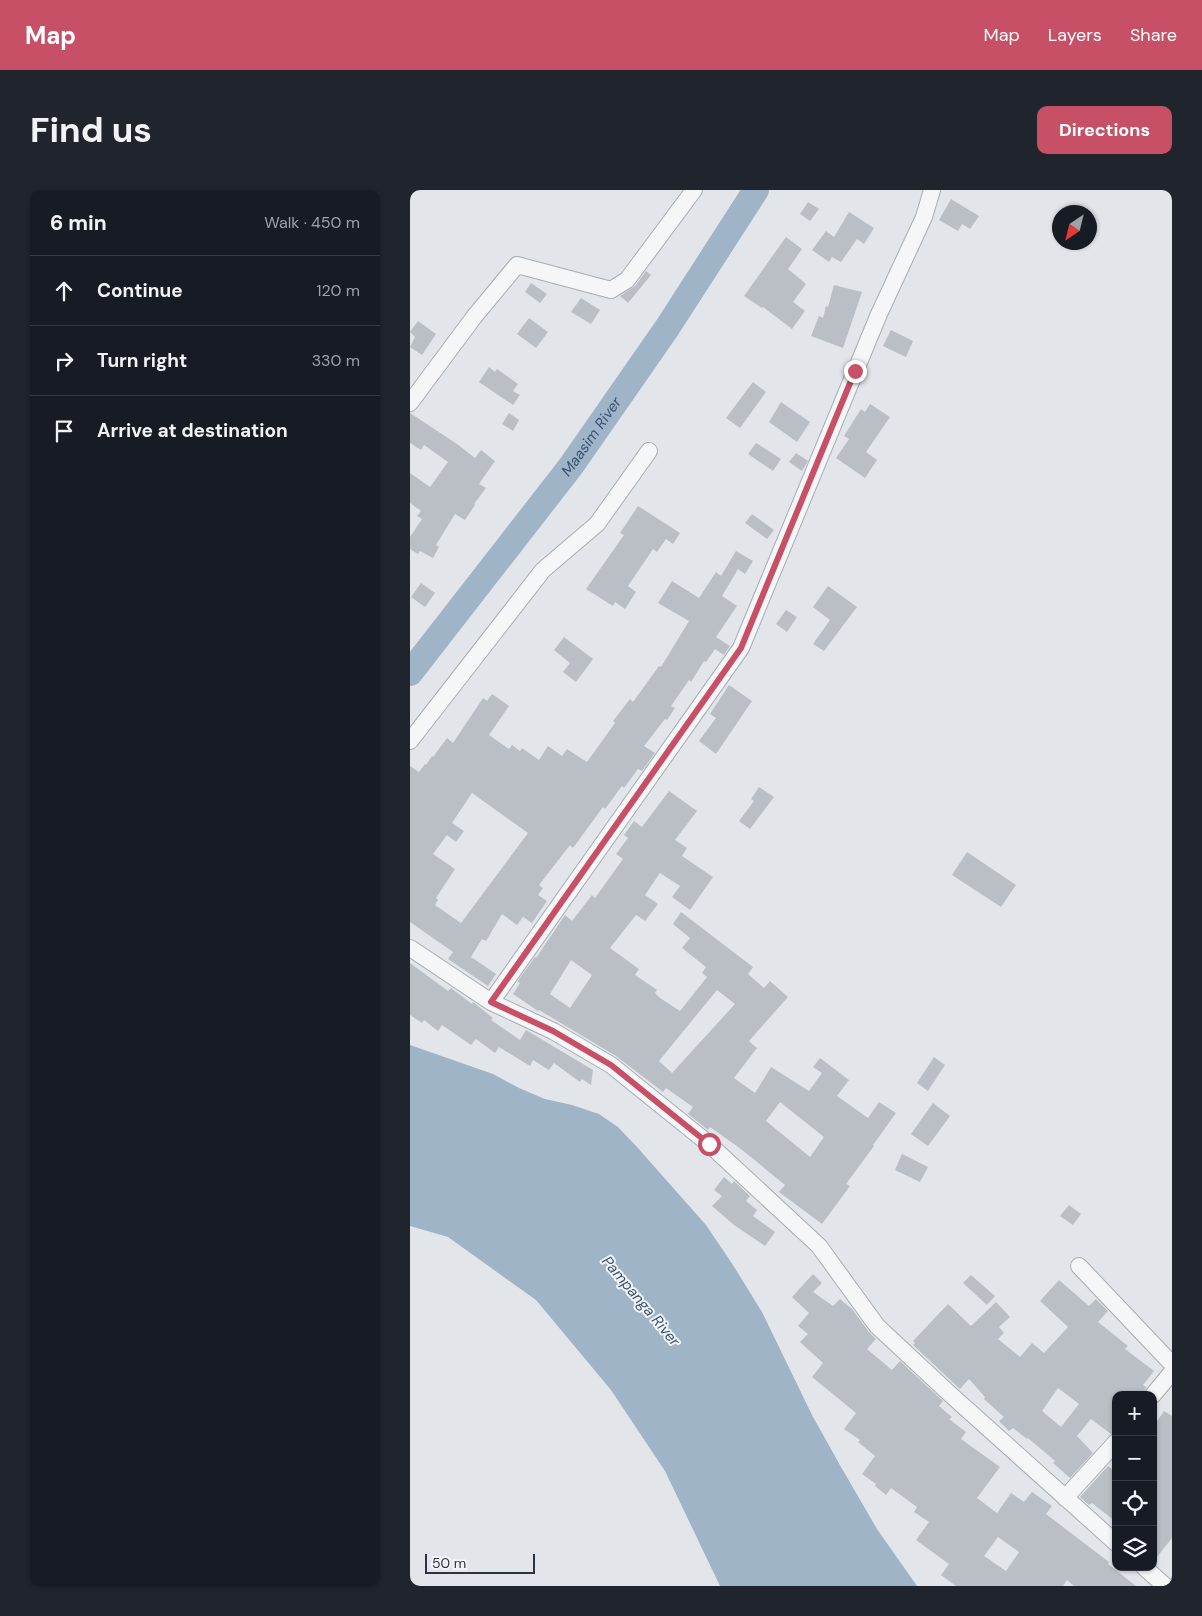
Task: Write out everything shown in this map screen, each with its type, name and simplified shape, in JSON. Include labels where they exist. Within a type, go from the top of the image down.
[{"type":"street","points":[[410,403],[474,317],[517,265],[611,290],[627,280],[694,190]]},
{"type":"street","points":[[491,1002],[741,648],[879,314],[924,217],[932,190]]},
{"type":"street","points":[[410,741],[543,570],[597,524],[650,451]]},
{"type":"street","points":[[410,948],[491,1002],[553,1031],[611,1065],[709,1144],[819,1246],[877,1326],[1112,1539]]},
{"type":"street","points":[[1079,1266],[1172,1364]]},
{"type":"street","points":[[1156,1391],[1172,1372]]},
{"type":"street","points":[[1065,1498],[1112,1446]]},
{"type":"street","points":[[1148,1571],[1165,1586]]},
{"type":"water","name":"Pampanga River","points":[[410,1045],[493,1074],[545,1099],[599,1114],[618,1127],[637,1147],[706,1225],[733,1265],[762,1312],[812,1415],[841,1467],[877,1529],[917,1586],[720,1586],[665,1471],[611,1390],[536,1300],[448,1237],[410,1226]]},
{"type":"building","points":[[951,199],[979,216],[970,229],[962,224],[958,231],[939,220]]},
{"type":"building","points":[[808,202],[819,209],[810,221],[800,214]]},
{"type":"building","points":[[849,212],[874,228],[864,244],[857,239],[841,262],[832,257],[829,262],[812,250],[826,231],[834,237]]},
{"type":"building","points":[[786,237],[802,249],[788,269],[806,284],[793,302],[805,311],[792,329],[763,307],[744,296]]},
{"type":"building","points":[[646,271],[651,275],[628,303],[620,296],[635,286]]},
{"type":"building","points":[[531,283],[547,294],[540,303],[525,292]]},
{"type":"building","points":[[834,285],[862,292],[843,348],[811,336],[819,316],[823,318],[826,306],[828,307]]},
{"type":"building","points":[[581,298],[600,310],[591,324],[571,312]]},
{"type":"building","points":[[529,318],[548,332],[536,348],[517,334]]},
{"type":"building","points":[[418,321],[436,334],[422,355],[410,347],[415,337],[410,332]]},
{"type":"building","points":[[891,330],[913,341],[906,357],[883,346]]},
{"type":"building","points":[[489,367],[495,372],[497,369],[518,384],[513,391],[520,395],[513,405],[479,382]]},
{"type":"building","points":[[753,382],[766,392],[740,428],[726,418]]},
{"type":"building","points":[[781,402],[810,422],[797,442],[769,422]]},
{"type":"building","points":[[870,404],[890,417],[866,452],[877,460],[865,478],[836,458],[849,439],[844,436],[861,409],[865,412]]},
{"type":"building","points":[[410,413],[475,458],[481,450],[495,461],[479,484],[486,488],[465,520],[455,514],[436,545],[439,547],[433,558],[420,551],[418,554],[410,549],[410,537],[422,519],[417,516],[421,511],[410,503],[410,473],[430,487],[448,462],[424,445],[421,450],[410,443]]},
{"type":"building","points":[[509,413],[519,420],[513,431],[502,424]]},
{"type":"building","points":[[756,443],[781,459],[773,471],[748,454]]},
{"type":"building","points":[[796,453],[808,461],[802,471],[789,462]]},
{"type":"building","points":[[638,506],[680,533],[673,544],[666,539],[657,552],[653,549],[628,586],[636,592],[625,609],[615,602],[613,606],[586,589],[624,535],[620,533]]},
{"type":"building","points":[[752,514],[774,530],[767,539],[745,523]]},
{"type":"building","points":[[736,551],[753,561],[745,574],[738,569],[722,596],[737,606],[716,637],[730,646],[724,655],[715,649],[706,662],[704,661],[691,682],[689,680],[671,706],[675,708],[667,720],[665,719],[644,746],[655,753],[642,771],[638,769],[624,788],[622,786],[605,809],[603,807],[573,848],[570,845],[539,885],[543,888],[538,895],[547,901],[532,923],[523,917],[517,925],[502,914],[486,941],[482,939],[471,957],[496,974],[488,986],[448,959],[453,952],[410,922],[410,766],[419,772],[447,738],[453,743],[483,698],[487,701],[492,694],[509,706],[489,735],[509,749],[512,745],[520,751],[522,748],[539,760],[548,746],[562,756],[567,749],[587,762],[615,723],[613,721],[630,699],[633,702],[659,666],[661,667],[689,621],[658,603],[672,581],[699,598],[716,572],[721,576]],"holes":[[[472,793],[528,833],[461,923],[435,905],[438,900],[436,898],[455,869],[433,854],[447,835],[456,842],[464,831],[452,823]]]},
{"type":"building","points":[[421,583],[435,593],[425,607],[411,597]]},
{"type":"building","points":[[828,586],[857,607],[824,651],[813,644],[830,620],[813,607]]},
{"type":"building","points":[[786,610],[797,617],[787,632],[776,624]]},
{"type":"building","points":[[564,637],[593,659],[576,682],[563,672],[570,663],[554,650]]},
{"type":"building","points":[[729,685],[752,701],[716,754],[699,741],[716,718],[710,714]]},
{"type":"building","points":[[759,787],[774,797],[750,829],[739,821],[754,801],[751,799]]},
{"type":"building","points":[[669,791],[697,811],[675,840],[687,848],[682,856],[713,877],[690,910],[672,897],[680,886],[660,873],[645,895],[658,904],[645,921],[636,915],[610,948],[639,969],[635,975],[657,990],[655,993],[660,998],[680,1011],[707,977],[702,973],[706,967],[682,948],[690,938],[673,924],[681,912],[753,967],[748,974],[764,988],[770,981],[788,997],[749,1041],[757,1048],[734,1078],[755,1093],[771,1067],[809,1091],[822,1073],[813,1067],[820,1058],[849,1080],[837,1096],[868,1118],[879,1102],[896,1113],[846,1184],[850,1186],[822,1224],[779,1192],[785,1185],[741,1149],[710,1127],[708,1130],[688,1114],[693,1107],[666,1088],[663,1092],[616,1056],[538,1011],[513,994],[520,983],[518,982],[519,979],[536,958],[565,915],[572,921],[592,895],[595,898],[623,859],[616,854],[628,838],[624,835],[634,821],[642,827]],"holes":[[[571,960],[592,975],[570,1008],[550,994]],[[717,990],[735,1004],[672,1073],[659,1061]],[[780,1102],[824,1137],[810,1157],[766,1121]]]},
{"type":"building","points":[[967,852],[1016,885],[1001,907],[952,875]]},
{"type":"building","points":[[410,963],[448,991],[451,988],[472,1004],[473,1002],[493,1018],[491,1020],[520,1040],[526,1030],[593,1070],[591,1085],[582,1079],[580,1082],[554,1063],[549,1070],[533,1060],[530,1066],[499,1047],[495,1053],[476,1039],[471,1045],[442,1025],[438,1031],[424,1020],[422,1023],[410,1015]]},
{"type":"building","points":[[934,1057],[945,1065],[928,1091],[917,1083]]},
{"type":"building","points":[[933,1103],[950,1116],[928,1146],[911,1134]]},
{"type":"building","points":[[902,1154],[928,1167],[920,1182],[895,1170]]},
{"type":"building","points":[[724,1177],[732,1184],[734,1181],[750,1196],[746,1201],[757,1210],[753,1216],[775,1232],[765,1246],[734,1225],[712,1206],[722,1196],[714,1190]]},
{"type":"building","points":[[1069,1205],[1081,1214],[1073,1225],[1060,1216]]},
{"type":"building","points":[[813,1274],[822,1283],[813,1292],[833,1306],[840,1299],[852,1309],[876,1339],[867,1349],[892,1370],[900,1361],[943,1401],[939,1406],[952,1417],[949,1419],[966,1432],[961,1439],[1000,1467],[977,1498],[997,1513],[1011,1493],[1024,1502],[1032,1492],[1052,1506],[1046,1514],[1109,1562],[1108,1564],[1112,1567],[1112,1571],[1117,1571],[1136,1586],[1074,1586],[1067,1580],[1063,1586],[956,1586],[941,1575],[949,1564],[916,1540],[929,1522],[914,1512],[917,1507],[891,1488],[886,1495],[875,1486],[876,1484],[862,1474],[875,1456],[858,1442],[860,1440],[844,1429],[856,1413],[812,1377],[823,1363],[800,1342],[808,1334],[798,1326],[809,1313],[792,1297]],"holes":[[[998,1537],[1019,1552],[1006,1571],[984,1556]]]},
{"type":"building","points":[[971,1275],[995,1296],[987,1305],[963,1283]]},
{"type":"building","points":[[1059,1280],[1089,1306],[1096,1299],[1108,1311],[1098,1322],[1128,1346],[1125,1349],[1154,1371],[1143,1385],[1146,1387],[1144,1391],[1112,1391],[1112,1434],[1091,1419],[1077,1436],[1093,1453],[1070,1478],[1053,1463],[1055,1461],[1028,1438],[1013,1428],[1009,1431],[999,1421],[1004,1417],[984,1399],[985,1397],[969,1379],[960,1389],[913,1345],[915,1343],[913,1341],[948,1304],[971,1326],[996,1302],[1010,1317],[999,1327],[1004,1333],[998,1339],[1020,1357],[1032,1343],[1044,1353],[1068,1327],[1040,1301]],"holes":[[[1058,1388],[1079,1404],[1061,1427],[1042,1411]]]},
{"type":"building","points":[[1164,1411],[1172,1416],[1172,1538],[1157,1557],[1157,1436],[1157,1421]]},
{"type":"building","points":[[1108,1466],[1112,1469],[1112,1519],[1092,1503],[1089,1505],[1080,1497]]},
{"type":"waterway","name":"Maasim River","points":[[410,673],[571,466],[667,328],[756,190]]},
{"type":"route","points":[[709,1144],[611,1065],[553,1031],[491,1002],[741,648],[855,371]]}]
